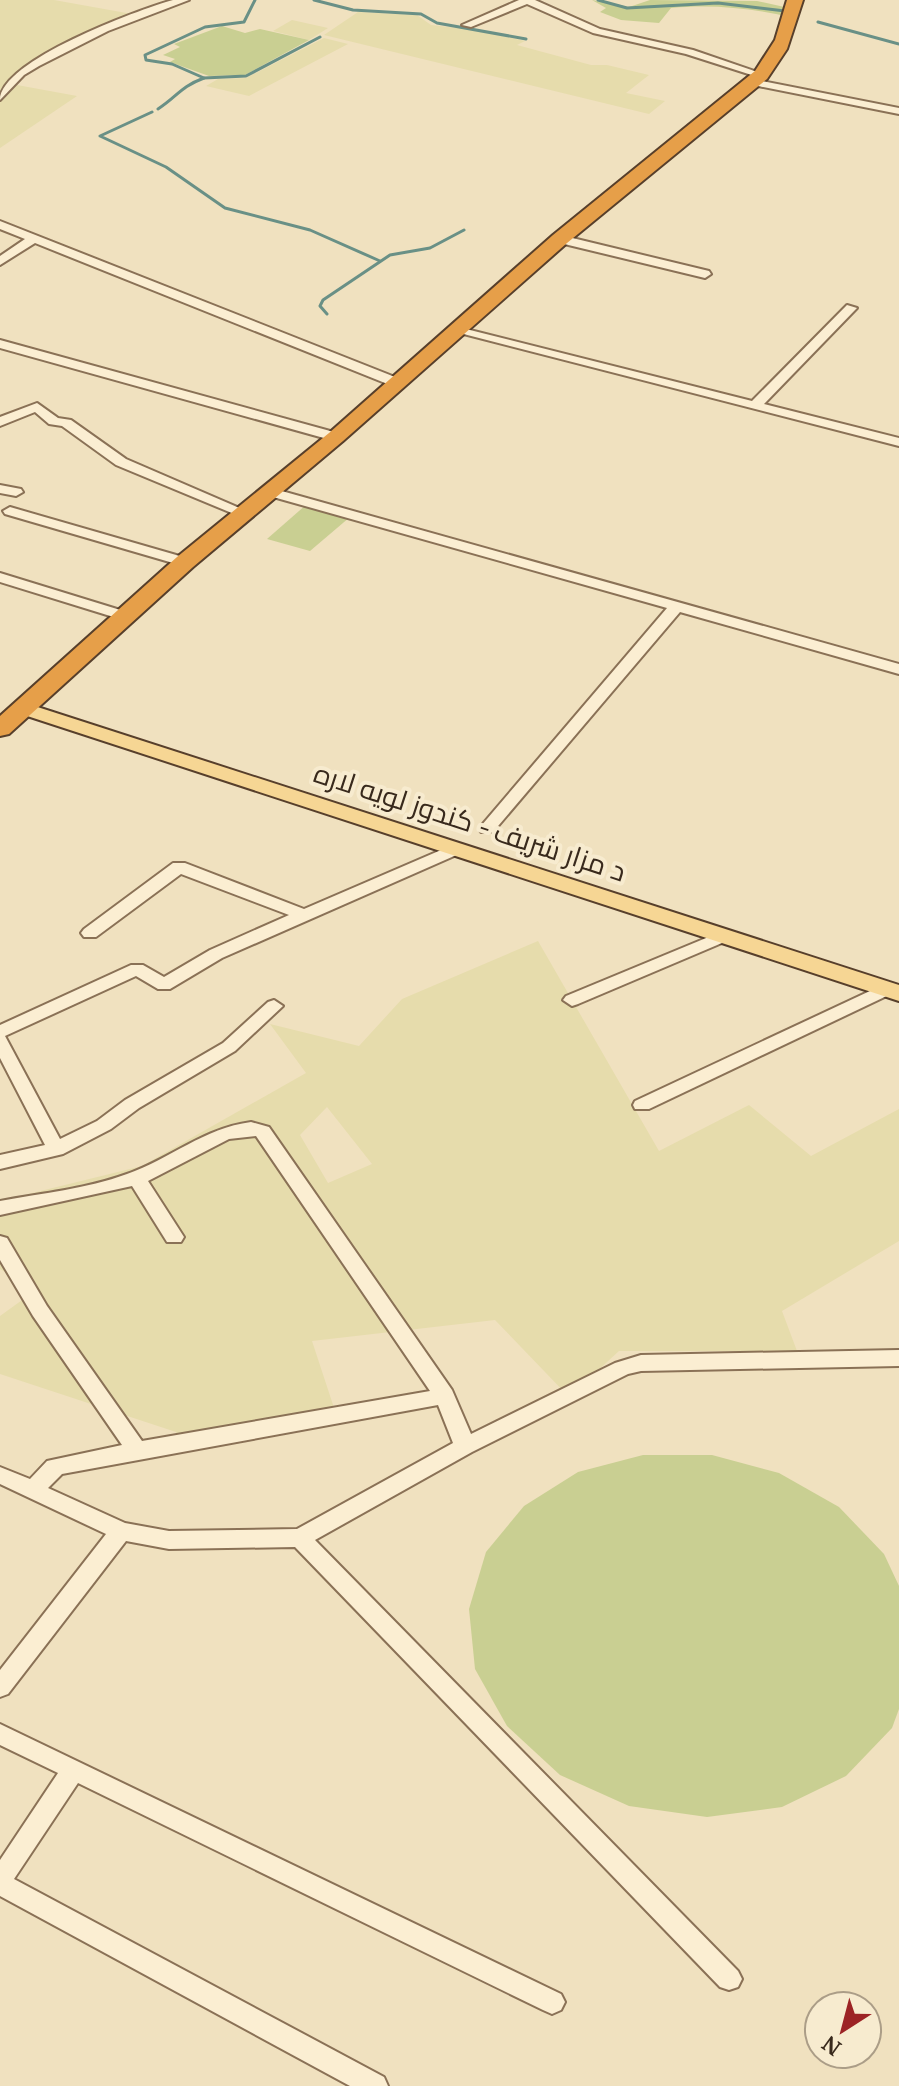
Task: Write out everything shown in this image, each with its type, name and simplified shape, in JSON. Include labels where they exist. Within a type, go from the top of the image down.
[{"type":"highway","points":[[0,729],[185,562],[336,437],[454,330],[757,78],[776,57],[786,38],[795,0]]},
{"type":"main road","name":"د مزار شریف - کندوز لویه لاره","points":[[22,708],[893,991]]},
{"type":"street","points":[[0,97],[20,73],[35,64],[148,10],[184,0]]},
{"type":"street","points":[[467,25],[528,0],[597,31],[689,52],[757,78],[899,111]]},
{"type":"street","points":[[0,225],[395,382]]},
{"type":"street","points":[[0,261],[35,238]]},
{"type":"street","points":[[560,239],[705,274]]},
{"type":"street","points":[[755,406],[851,308]]},
{"type":"street","points":[[454,330],[899,442]]},
{"type":"street","points":[[0,344],[336,437]]},
{"type":"street","points":[[0,422],[37,407],[54,421],[66,423],[121,462],[244,513]]},
{"type":"street","points":[[0,489],[16,492]]},
{"type":"street","points":[[271,492],[899,669]]},
{"type":"street","points":[[10,511],[185,562]]},
{"type":"street","points":[[0,577],[125,616]]},
{"type":"street","points":[[487,829],[677,606]]},
{"type":"street","points":[[0,1032],[137,969],[164,985],[216,954],[455,849]]},
{"type":"street","points":[[90,933],[179,867],[307,916]]},
{"type":"street","points":[[572,1000],[723,936]]},
{"type":"street","points":[[642,1105],[893,991]]},
{"type":"street","points":[[0,1162],[56,1149],[104,1125],[132,1104],[229,1047],[274,1006]]},
{"type":"street","points":[[0,1041],[56,1149]]},
{"type":"street","points":[[0,1208],[137,1179],[213,1138],[251,1127],[262,1131],[445,1396],[465,1446]]},
{"type":"street","points":[[137,1179],[174,1237]]},
{"type":"street","points":[[0,1243],[40,1311],[137,1450]]},
{"type":"street","points":[[0,1475],[121,1531],[169,1540],[300,1538],[465,1446],[622,1368],[641,1363],[899,1358]]},
{"type":"street","points":[[33,1490],[55,1467],[445,1396]]},
{"type":"street","points":[[0,1687],[121,1531]]},
{"type":"street","points":[[300,1538],[729,1979]]},
{"type":"street","points":[[0,1734],[552,2002]]},
{"type":"street","points":[[74,1769],[0,1882],[375,2086]]},
{"type":"shaded area","points":[[0,0],[54,0],[132,14],[56,50],[17,73],[0,94]]},
{"type":"shaded area","points":[[358,12],[417,15],[431,25],[476,30],[525,41],[517,45],[591,65],[607,65],[649,75],[626,93],[665,101],[649,114],[324,35]]},
{"type":"shaded area","points":[[292,20],[328,28],[309,40],[273,31]]},
{"type":"shaded area","points":[[324,38],[348,44],[249,96],[206,86],[218,79],[246,78]]},
{"type":"shaded area","points":[[17,85],[77,96],[0,148],[0,102]]},
{"type":"shaded area","points":[[538,941],[659,1151],[749,1105],[811,1156],[899,1109],[899,1241],[782,1311],[797,1351],[619,1351],[569,1397],[495,1320],[312,1341],[338,1420],[182,1446],[176,1432],[0,1374],[0,1316],[36,1290],[0,1269],[0,1201],[142,1166],[306,1073],[270,1024],[359,1046],[402,999]],"holes":[[[327,1107],[372,1164],[328,1183],[300,1135]]]},
{"type":"green space","points":[[592,0],[629,7],[650,0],[757,1],[798,10],[790,17],[731,8],[671,8],[659,23],[621,20],[600,12],[606,8]]},
{"type":"green space","points":[[222,26],[245,33],[260,29],[309,40],[245,75],[209,76],[170,62],[175,59],[163,55],[180,47],[174,44]]},
{"type":"green space","points":[[307,504],[350,517],[310,551],[267,539]]},
{"type":"green space","points":[[643,1455],[712,1455],[779,1473],[839,1507],[884,1554],[899,1586],[899,1709],[892,1728],[846,1776],[782,1807],[707,1817],[629,1806],[560,1775],[507,1726],[475,1669],[469,1609],[486,1552],[524,1506],[578,1472]]},
{"type":"waterway","points":[[204,78],[172,64],[146,60],[145,55],[205,27],[244,22],[255,0]]},
{"type":"waterway","points":[[314,0],[353,10],[421,14],[437,23],[526,39]]},
{"type":"waterway","points":[[598,0],[627,8],[718,3],[785,11]]},
{"type":"waterway","points":[[818,22],[899,44]]},
{"type":"waterway","points":[[204,78],[246,76],[320,37]]},
{"type":"waterway","points":[[158,109],[184,88],[204,78]]},
{"type":"waterway","points":[[152,112],[100,136],[166,167],[225,208],[310,230],[380,261]]},
{"type":"waterway","points":[[327,314],[320,306],[323,300],[390,255],[430,248],[464,230]]}]
